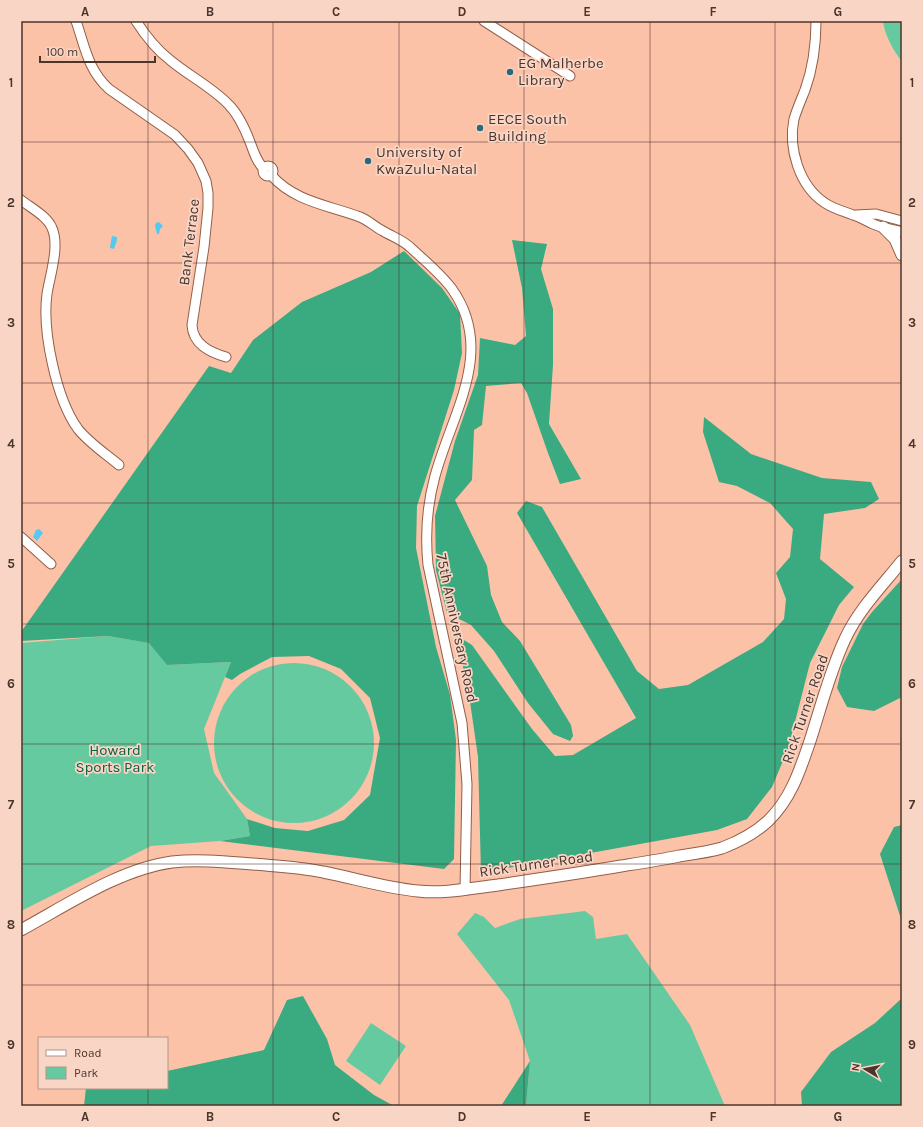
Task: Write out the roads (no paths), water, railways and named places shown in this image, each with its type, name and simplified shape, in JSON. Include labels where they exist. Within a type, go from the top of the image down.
[{"type":"main road","points":[[883,227],[895,239],[902,255]]},
{"type":"main road","name":"Rick Turner Road","points":[[21,930],[127,874],[154,866],[175,862],[222,862],[298,868],[321,871],[396,888],[421,891],[464,890],[564,876],[697,854],[722,848],[754,832],[778,811],[787,798],[803,763],[830,678],[844,641],[855,620],[866,604],[902,561]]},
{"type":"street","name":"Bank Terrace","points":[[76,21],[90,65],[101,82],[175,135],[188,149],[202,170],[208,192],[208,208],[192,332],[200,345],[213,353],[226,357]]},
{"type":"street","name":"75th Anniversary Road","points":[[136,21],[154,45],[169,60],[230,105],[243,127],[255,157],[263,162],[267,170],[282,185],[300,198],[364,219],[407,244],[451,288],[461,304],[469,326],[471,350],[467,379],[464,394],[434,477],[428,509],[426,547],[428,565],[462,723],[467,784],[464,890]]},
{"type":"street","points":[[484,21],[570,76]]},
{"type":"street","points":[[816,21],[812,67],[794,120],[794,150],[801,174],[814,192],[830,206],[855,215],[873,224],[902,232]]},
{"type":"street","points":[[21,200],[46,220],[52,228],[55,238],[54,258],[47,296],[46,324],[53,365],[63,398],[78,429],[119,465]]},
{"type":"street","points":[[855,215],[876,214],[902,221]]},
{"type":"street","points":[[21,537],[51,564]]},
{"type":"water","points":[[159,222],[163,226],[160,229],[159,234],[157,234],[155,226],[156,223]]},
{"type":"water","points":[[112,236],[117,237],[114,249],[110,248]]},
{"type":"water","points":[[39,529],[43,533],[37,541],[33,537],[36,530]]},
{"type":"place","name":"EG Malherbe Library","points":[[510,72]]},
{"type":"place","name":"EECE South Building","points":[[480,128]]},
{"type":"place","name":"University of KwaZulu-Natal","points":[[368,161]]},
{"type":"park label","name":"Howard Sports Park","points":[[115,758]]}]
